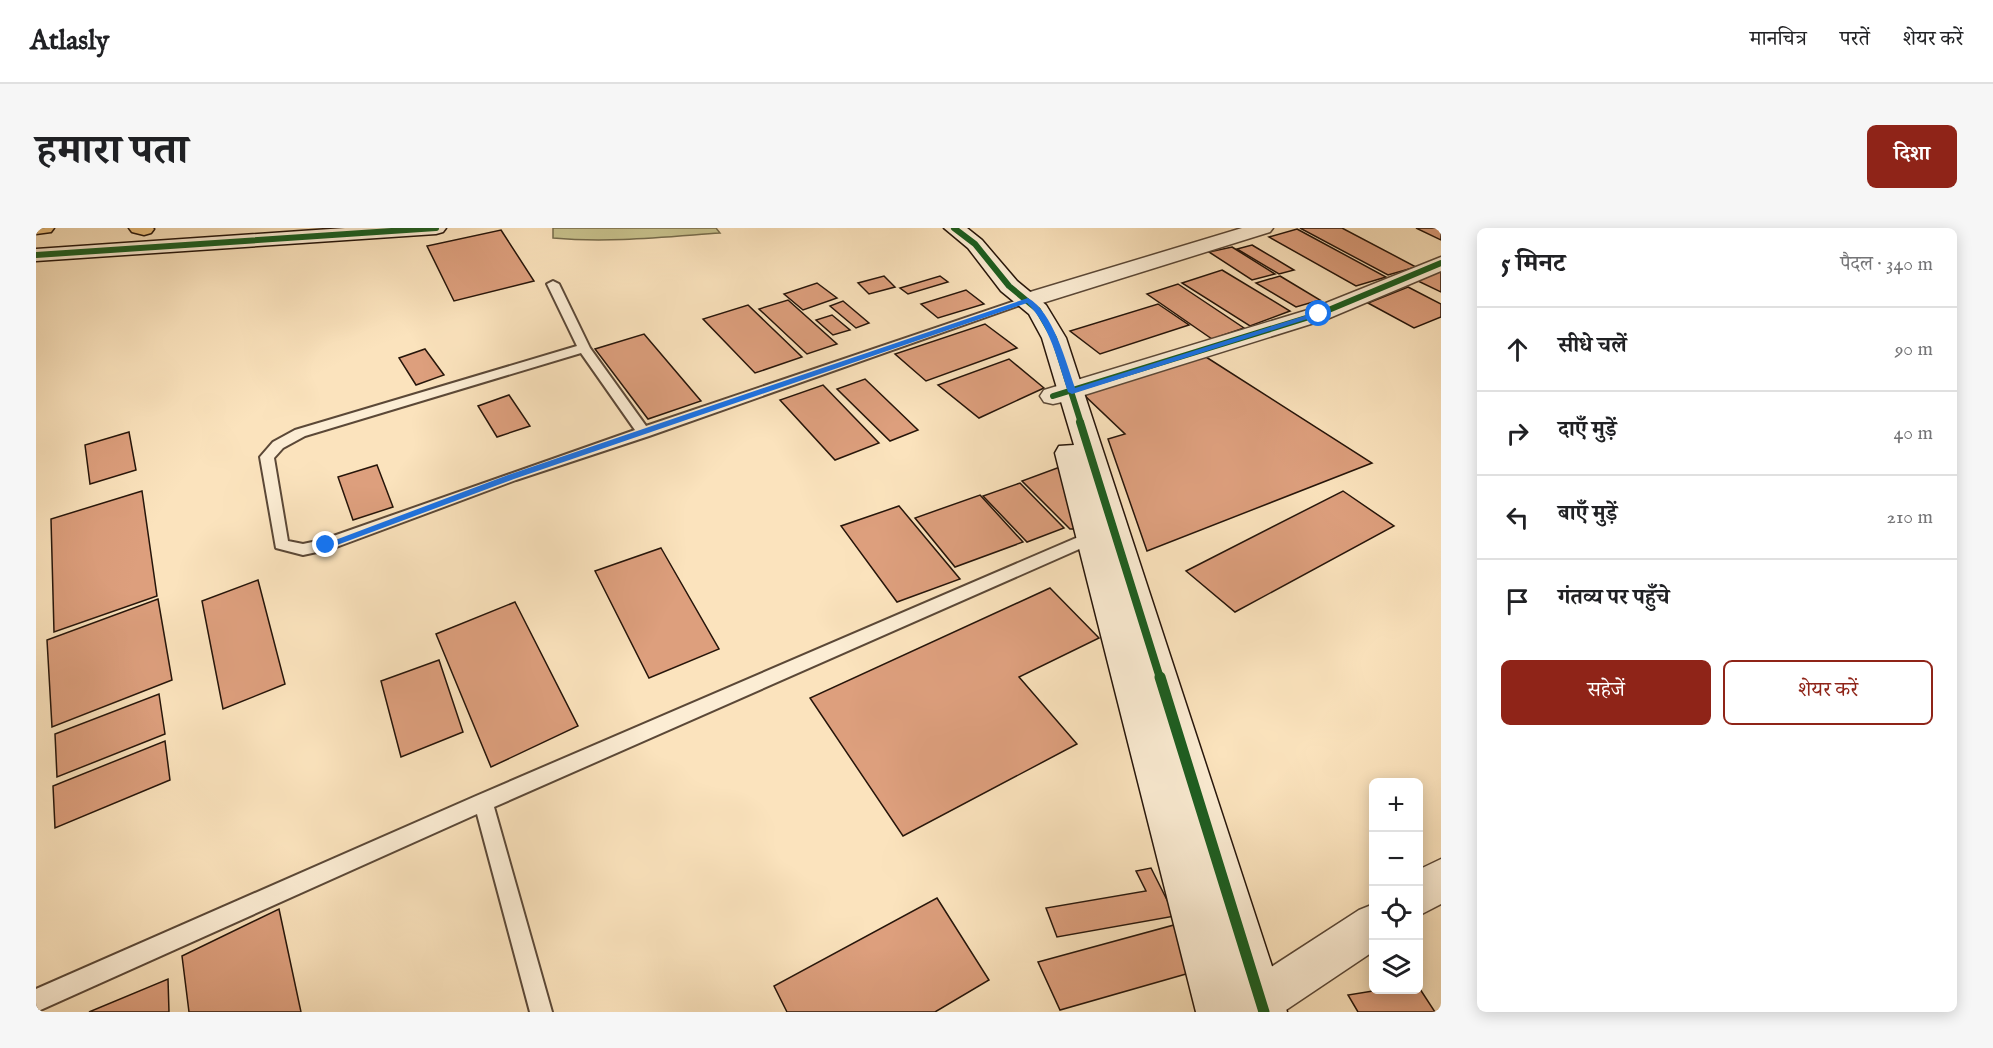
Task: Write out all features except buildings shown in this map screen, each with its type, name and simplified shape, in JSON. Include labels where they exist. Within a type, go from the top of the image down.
[{"type":"highway","points":[[36,228],[44,228]]},
{"type":"highway","points":[[139,228],[144,229]]},
{"type":"street","points":[[36,236],[153,228]]},
{"type":"street","points":[[36,255],[436,228]]},
{"type":"street","points":[[954,228],[975,244],[1017,297],[1041,352],[1063,394],[1167,755],[1262,1006]]},
{"type":"street","points":[[1017,297],[1263,228]]},
{"type":"street","points":[[1063,394],[1319,314],[1441,263]]},
{"type":"street","points":[[1167,755],[1217,1008],[1262,1006],[1369,929]]},
{"type":"street","points":[[1423,892],[1441,880]]},
{"type":"lane","points":[[553,284],[584,348],[644,433]]},
{"type":"lane","points":[[584,348],[300,433],[278,445],[267,457],[281,544],[290,549],[305,551],[326,545],[511,477],[644,433],[1017,297]]},
{"type":"lane","points":[[36,1001],[483,802],[1103,532]]},
{"type":"lane","points":[[483,802],[541,1012]]},
{"type":"shaded area","points":[[553,228],[716,228],[720,233],[595,240],[553,238]]},
{"type":"cycle path","points":[[36,255],[436,228]]},
{"type":"cycle path","points":[[954,228],[975,244],[1009,286],[1038,310],[1054,338],[1264,1012]]},
{"type":"cycle path","points":[[1053,396],[1319,314],[1441,263]]},
{"type":"route","points":[[326,545],[511,477],[1028,300],[1038,309],[1054,338],[1072,392],[1319,314]]}]
